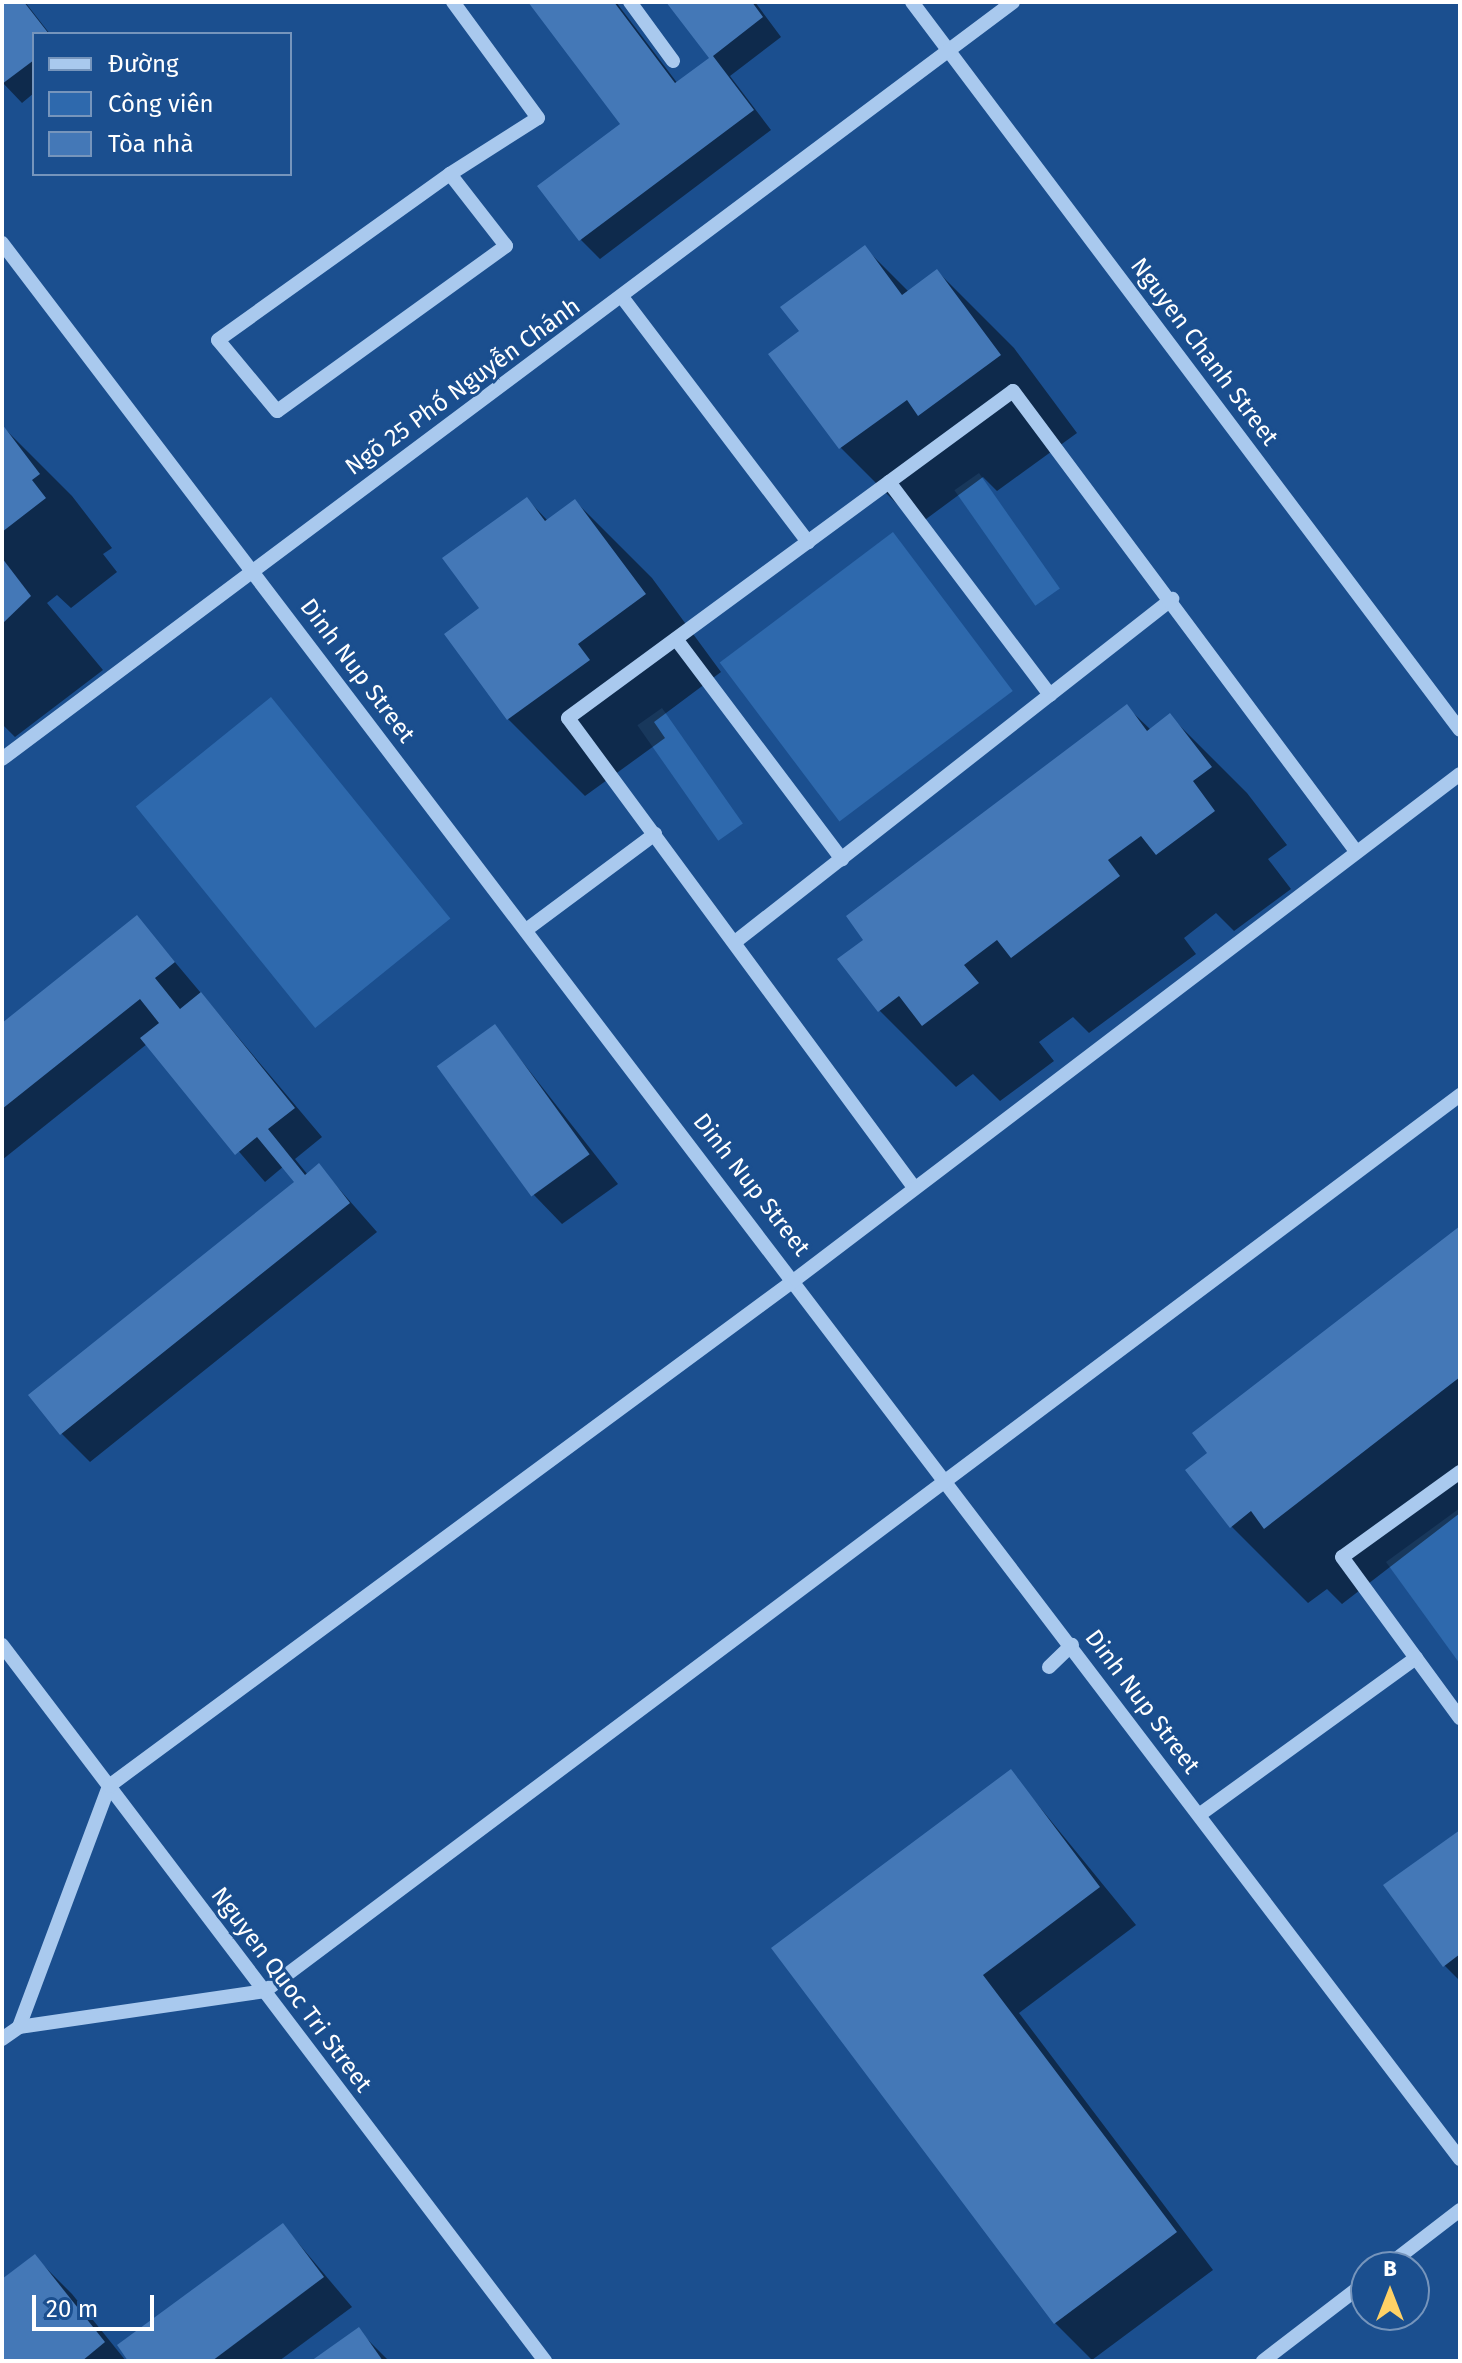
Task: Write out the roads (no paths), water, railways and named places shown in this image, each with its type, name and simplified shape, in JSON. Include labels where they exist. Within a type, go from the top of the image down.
[{"type":"street","points":[[450,174],[506,246],[277,411],[218,340],[450,174],[538,118],[453,2]]},
{"type":"street","points":[[630,2],[673,61]]},
{"type":"street","name":"Nguyen Chanh Street","points":[[912,2],[1460,730]]},
{"type":"street","name":"Ngõ 25 Phố Nguyễn Chánh","points":[[2,759],[251,569],[622,297],[947,46],[1013,2]]},
{"type":"street","name":"Dinh Nup Street","points":[[2,243],[796,1279],[1460,2159]]},
{"type":"street","points":[[622,297],[808,542]]},
{"type":"street","points":[[913,1186],[568,718],[1013,391],[1172,599],[1355,850]]},
{"type":"street","points":[[889,482],[1050,695]]},
{"type":"street","points":[[735,942],[1172,599]]},
{"type":"street","points":[[676,639],[842,859]]},
{"type":"street","points":[[19,2027],[109,1786],[796,1279],[913,1186],[1355,850],[1460,774]]},
{"type":"street","points":[[526,930],[655,834]]},
{"type":"street","points":[[2,2039],[19,2027],[265,1991],[1460,1095]]},
{"type":"street","points":[[1460,1472],[1342,1557],[1460,1718]]},
{"type":"street","name":"Nguyen Quoc Tri Street","points":[[2,1645],[545,2361]]},
{"type":"street","points":[[1049,1667],[1072,1645]]},
{"type":"street","points":[[1199,1815],[1416,1658]]},
{"type":"street","points":[[1407,2251],[1460,2210]]},
{"type":"street","points":[[1263,2361],[1350,2294]]}]
